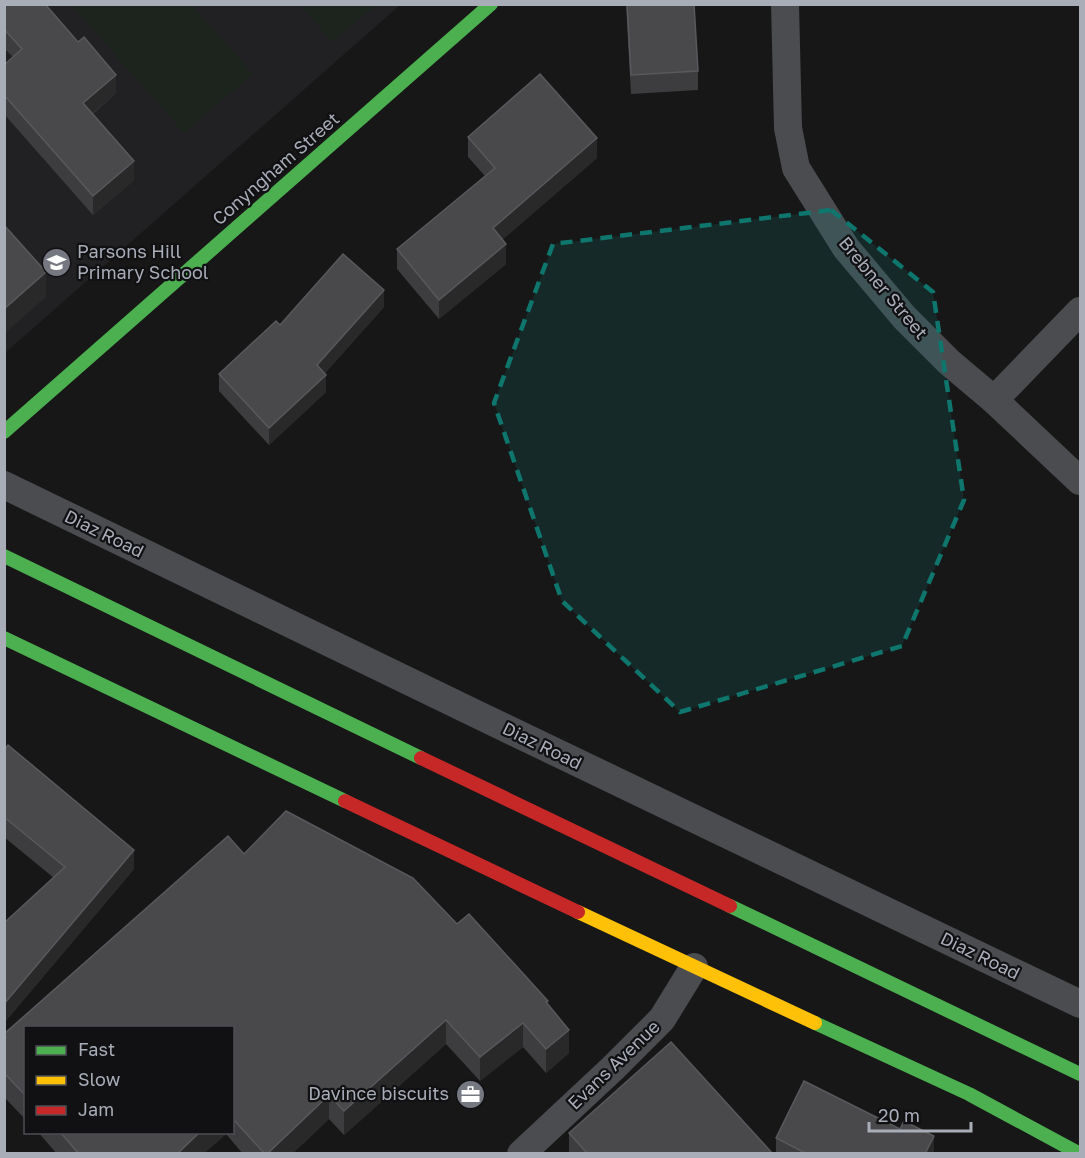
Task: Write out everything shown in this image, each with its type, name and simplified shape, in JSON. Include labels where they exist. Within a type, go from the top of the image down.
[{"type":"street","name":"Conyngham Street","points":[[4,432],[491,4]]},
{"type":"street","name":"Brebner Street","points":[[785,4],[788,128],[796,168],[846,248],[904,317],[949,362],[994,400],[1080,481]]},
{"type":"street","points":[[994,400],[1075,326]]},
{"type":"street","name":"Diaz Road","points":[[4,485],[1080,1004]]},
{"type":"street","points":[[4,556],[1080,1074]]},
{"type":"street","points":[[4,638],[694,967],[969,1094],[1080,1154]]},
{"type":"street","name":"Evans Avenue","points":[[521,1154],[662,1019],[694,967]]},
{"type":"highlighted area","points":[[831,210],[933,292],[964,500],[902,646],[680,712],[562,601],[494,403],[553,244]]},
{"type":"shaded area","name":"Parsons Hill Primary School","points":[[5,5],[400,5],[5,353]]},
{"type":"shaded area","points":[[71,5],[192,5],[253,74],[184,133]]},
{"type":"shaded area","points":[[299,5],[376,5],[333,42]]},
{"type":"building","points":[[4,4],[45,4],[78,42],[84,37],[116,75],[83,103],[134,161],[93,196],[4,95],[4,65],[22,49],[4,29]]},
{"type":"building","points":[[627,4],[694,4],[698,71],[631,75]]},
{"type":"building","points":[[540,74],[597,138],[493,228],[506,244],[439,300],[397,249],[495,168],[468,137]]},
{"type":"building","points":[[4,225],[46,272],[4,309]]},
{"type":"building","points":[[343,254],[384,290],[317,365],[326,375],[269,428],[219,374],[276,321],[280,325]]},
{"type":"building","points":[[8,745],[134,850],[4,1004],[4,923],[65,867],[4,817],[4,750]]},
{"type":"building","points":[[286,811],[413,878],[457,924],[469,914],[548,1001],[546,1002],[569,1030],[546,1049],[523,1023],[480,1057],[446,1020],[344,1111],[329,1095],[267,1154],[234,1120],[234,1026],[24,1026],[24,1094],[4,1073],[4,1038],[6,1037],[4,1034],[228,836],[244,854]]},
{"type":"building","points":[[671,1042],[773,1154],[588,1154],[569,1133]]},
{"type":"building","points":[[804,1081],[900,1129],[904,1121],[934,1136],[925,1154],[807,1154],[776,1138]]},
{"type":"building","points":[[62,1134],[198,1134],[177,1154],[79,1154]]},
{"type":"traffic: fast","points":[[4,432],[491,4]]},
{"type":"traffic: fast","points":[[4,556],[421,758]]},
{"type":"traffic: fast","points":[[4,638],[345,801]]},
{"type":"traffic: fast","points":[[730,906],[1080,1074]]},
{"type":"traffic: fast","points":[[815,1023],[969,1094],[1080,1154]]},
{"type":"traffic: slow","points":[[578,912],[815,1023]]},
{"type":"traffic: jam","points":[[421,758],[730,906]]},
{"type":"traffic: jam","points":[[345,801],[578,912]]},
{"type":"place","name":"Parsons Hill Primary School","points":[[56,262]]},
{"type":"place","name":"Davince biscuits","points":[[470,1094]]}]
